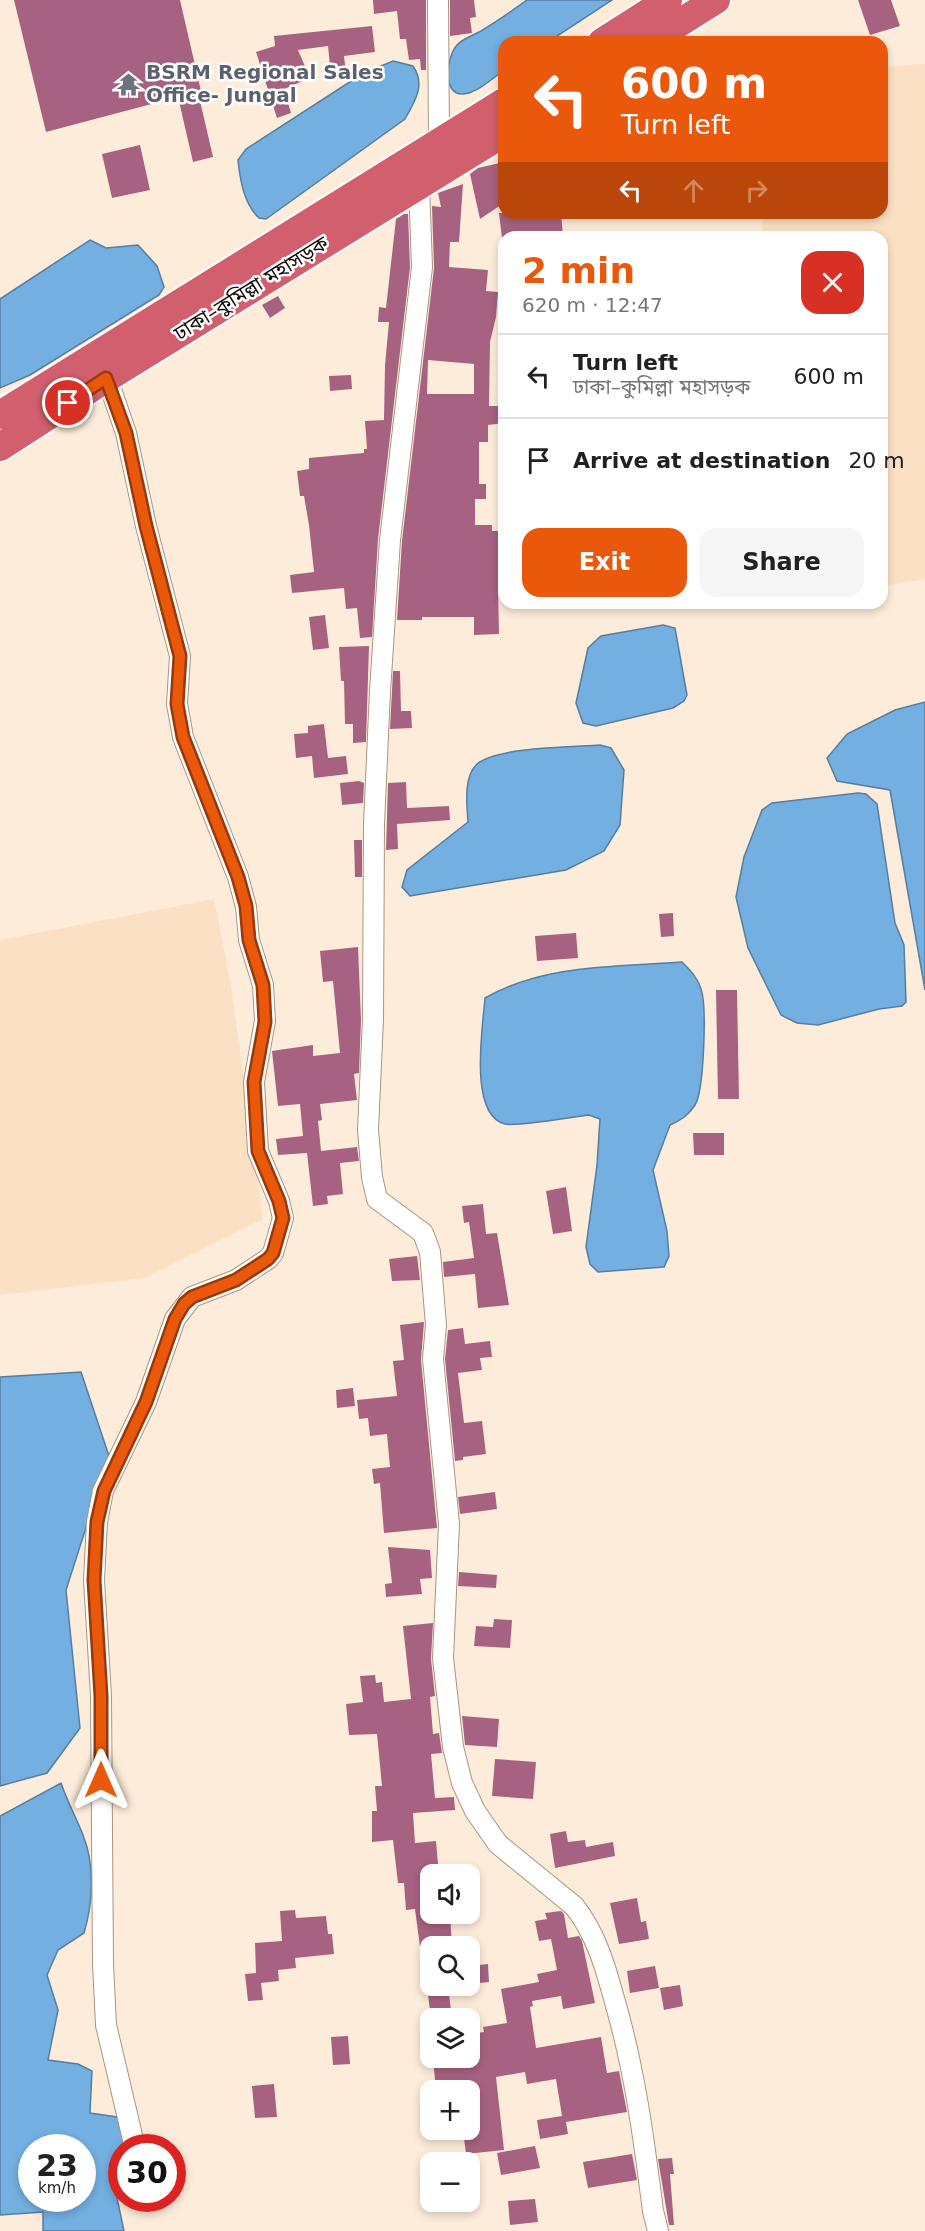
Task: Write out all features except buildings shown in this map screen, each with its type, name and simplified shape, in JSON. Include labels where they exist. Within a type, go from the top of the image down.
[{"type":"highway","points":[[611,36],[668,0]]},
{"type":"highway","points":[[659,36],[716,0]]},
{"type":"highway","name":"ঢাকা–কুমিল্লা মহাসড়ক","points":[[0,415],[498,106]]},
{"type":"highway","name":"ঢাকা–কুমিল্লা মহাসড়ক","points":[[0,447],[106,378],[498,137]]},
{"type":"street","points":[[438,0],[439,142]]},
{"type":"street","points":[[419,184],[422,267],[390,540],[380,691],[374,825],[374,1019],[368,1130],[372,1177],[377,1199],[423,1233],[430,1252],[436,1325],[433,1359],[449,1524],[443,1658],[453,1747],[462,1783],[475,1811],[498,1844],[574,1906],[584,1918],[593,1937],[610,1983],[636,2087],[653,2211],[658,2231]]},
{"type":"street","points":[[106,378],[126,433],[146,526],[180,656],[177,704],[183,737],[238,877],[246,906],[249,940],[263,985],[265,1022],[254,1082],[258,1151],[279,1201],[283,1218],[273,1253],[268,1259],[236,1280],[192,1297],[175,1319],[146,1402],[104,1491],[97,1522],[94,1580],[101,1696],[106,2025],[132,2134]]},
{"type":"shaded area","points":[[925,64],[925,579],[888,585],[888,231],[763,231],[762,219],[888,219],[888,67]]},
{"type":"shaded area","points":[[214,899],[230,979],[263,1219],[145,1278],[0,1295],[0,940]]},
{"type":"water","points":[[527,0],[612,0],[557,36],[498,36],[498,74],[475,91],[457,93],[452,89],[448,74],[453,50],[465,39]]},
{"type":"water","points":[[393,61],[413,66],[419,80],[418,93],[405,119],[266,219],[259,218],[246,199],[240,176],[238,160],[246,149],[362,74]]},
{"type":"water","points":[[90,240],[106,248],[138,245],[157,266],[164,287],[159,295],[30,375],[0,388],[0,299]]},
{"type":"water","points":[[663,625],[675,628],[687,695],[684,701],[673,708],[596,726],[583,723],[576,703],[588,648],[601,636]]},
{"type":"water","points":[[925,702],[925,990],[890,790],[837,781],[827,758],[847,734],[895,710]]},
{"type":"water","points":[[600,745],[611,748],[624,770],[620,825],[604,851],[566,870],[410,896],[402,887],[407,870],[468,822],[468,784],[477,764],[487,758],[517,751]]},
{"type":"water","points":[[866,794],[877,804],[895,923],[904,945],[906,1002],[902,1006],[879,1009],[818,1025],[797,1023],[781,1015],[748,948],[736,897],[744,857],[762,810],[772,803]]},
{"type":"water","points":[[682,962],[700,985],[704,1012],[704,1048],[701,1083],[695,1105],[684,1117],[670,1125],[653,1170],[667,1231],[669,1256],[664,1267],[598,1272],[590,1264],[586,1247],[597,1165],[600,1119],[589,1115],[511,1125],[493,1117],[486,1104],[480,1068],[485,998],[508,987],[556,973],[581,969]]},
{"type":"water","points":[[81,1372],[109,1456],[66,1590],[80,1728],[47,1773],[0,1786],[0,1377]]},
{"type":"water","points":[[61,1783],[87,1847],[91,1871],[91,1897],[84,1933],[58,1950],[47,1975],[58,2010],[48,2060],[78,2064],[92,2071],[90,2113],[117,2117],[125,2134],[108,2134],[108,2212],[120,2212],[124,2231],[43,2231],[43,2212],[0,2215],[0,1816]]},
{"type":"place","name":"BSRM Regional Sales Office- Jungal","points":[[128,84]]},
{"type":"route","points":[[68,403],[106,378],[126,433],[146,526],[180,656],[177,704],[183,737],[238,877],[246,906],[249,940],[263,985],[265,1022],[254,1068],[258,1151],[282,1209],[283,1218],[273,1253],[268,1259],[236,1280],[192,1297],[184,1304],[175,1319],[146,1402],[104,1491],[97,1522],[94,1580],[101,1696],[101,1780]]}]
